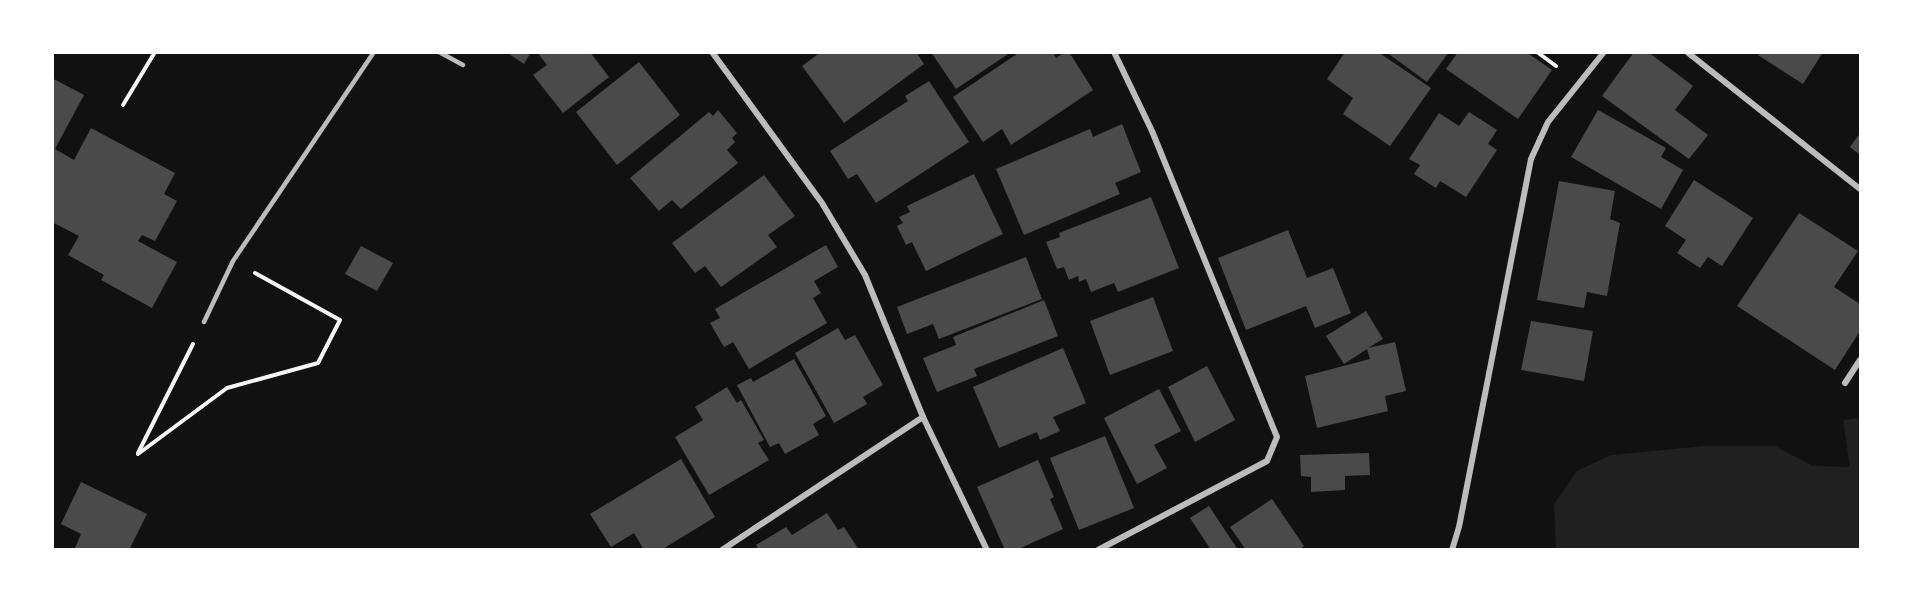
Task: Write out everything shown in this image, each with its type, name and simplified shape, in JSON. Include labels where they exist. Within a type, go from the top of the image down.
[{"type":"street","points":[[712,52],[822,203],[859,265],[923,417],[987,549]]},
{"type":"street","points":[[1098,549],[1267,461],[1277,437],[1152,131],[1114,52]]},
{"type":"street","points":[[1452,549],[1463,504],[1531,159],[1548,122],[1604,52]]},
{"type":"street","points":[[1687,52],[1860,189]]},
{"type":"street","points":[[1845,383],[1860,360]]},
{"type":"street","points":[[722,549],[923,417]]},
{"type":"lane","points":[[204,322],[233,261],[374,52]]},
{"type":"lane","points":[[439,52],[463,65]]},
{"type":"path","points":[[123,105],[155,52]]},
{"type":"path","points":[[204,322],[138,454],[227,388],[318,363],[340,320],[233,261]]},
{"type":"shaded area","points":[[1860,418],[1860,549],[1556,549],[1554,504],[1577,471],[1611,455],[1705,446],[1775,446],[1813,466],[1850,467],[1843,420]]},
{"type":"building","points":[[506,52],[531,52],[524,64]]},
{"type":"building","points":[[537,52],[590,52],[609,77],[563,113],[533,75],[547,65]]},
{"type":"building","points":[[821,52],[916,52],[924,64],[844,123],[802,66]]},
{"type":"building","points":[[931,52],[1011,52],[956,89]]},
{"type":"building","points":[[1020,52],[1053,52],[1056,58],[1069,52],[1093,90],[1011,145],[1002,129],[983,142],[953,97]]},
{"type":"building","points":[[1345,52],[1378,52],[1431,88],[1390,146],[1343,114],[1353,98],[1327,79]]},
{"type":"building","points":[[1386,52],[1449,52],[1427,82]]},
{"type":"building","points":[[1458,52],[1526,52],[1552,70],[1518,119],[1446,69]]},
{"type":"building","points":[[1634,52],[1648,52],[1693,86],[1675,110],[1708,135],[1689,159],[1602,96]]},
{"type":"building","points":[[1760,52],[1823,52],[1803,84],[1758,55]]},
{"type":"building","points":[[639,62],[680,115],[617,165],[576,112]]},
{"type":"building","points":[[52,78],[84,95],[55,149],[74,160],[91,128],[175,173],[164,194],[177,201],[155,241],[142,235],[138,241],[177,262],[152,308],[101,280],[104,275],[68,255],[79,236],[52,222]]},
{"type":"building","points":[[929,81],[969,142],[876,203],[857,174],[848,179],[830,151],[908,101],[905,96]]},
{"type":"building","points":[[718,110],[737,133],[732,138],[735,142],[727,150],[738,163],[681,209],[672,200],[659,211],[630,178],[709,112],[713,116]]},
{"type":"building","points":[[1598,110],[1666,148],[1661,157],[1683,170],[1661,209],[1571,157]]},
{"type":"building","points":[[1469,112],[1497,130],[1488,144],[1497,150],[1466,197],[1440,181],[1436,188],[1414,174],[1420,165],[1409,159],[1439,113],[1459,126]]},
{"type":"building","points":[[1122,124],[1141,172],[1115,183],[1120,194],[1024,235],[996,169],[1090,129],[1093,137]]},
{"type":"building","points":[[1860,133],[1860,155],[1850,147]]},
{"type":"building","points":[[974,174],[1003,234],[926,271],[912,242],[906,245],[897,226],[903,223],[899,217],[910,212],[907,206]]},
{"type":"building","points":[[764,175],[795,216],[768,235],[777,247],[721,287],[705,266],[695,273],[672,243]]},
{"type":"building","points":[[1694,180],[1753,218],[1722,266],[1708,257],[1700,268],[1677,253],[1686,240],[1665,226]]},
{"type":"building","points":[[1559,181],[1615,191],[1610,219],[1620,223],[1607,296],[1587,292],[1584,308],[1537,300]]},
{"type":"building","points":[[1151,197],[1179,268],[1118,292],[1114,283],[1091,292],[1086,279],[1079,282],[1078,276],[1069,280],[1064,267],[1057,269],[1046,242],[1060,237],[1059,233]]},
{"type":"building","points":[[1799,213],[1858,251],[1834,287],[1860,304],[1860,331],[1835,370],[1737,306]]},
{"type":"building","points":[[1288,230],[1307,278],[1333,268],[1351,313],[1315,328],[1306,306],[1246,330],[1218,258]]},
{"type":"building","points":[[826,245],[838,267],[814,281],[821,293],[813,298],[827,323],[749,369],[733,342],[724,347],[710,323],[720,318],[715,309]]},
{"type":"building","points":[[361,246],[393,263],[377,291],[345,274]]},
{"type":"building","points":[[1026,257],[1042,299],[939,339],[933,324],[907,334],[897,307]]},
{"type":"building","points":[[1153,297],[1173,351],[1110,375],[1090,321]]},
{"type":"building","points":[[1044,300],[1058,336],[974,369],[977,376],[937,392],[923,358],[956,345],[953,337]]},
{"type":"building","points":[[1366,311],[1383,339],[1368,348],[1395,342],[1406,391],[1385,396],[1388,411],[1317,428],[1305,376],[1370,359],[1367,349],[1344,364],[1326,336]]},
{"type":"building","points":[[1531,321],[1593,331],[1584,381],[1521,370]]},
{"type":"building","points":[[838,328],[845,340],[855,335],[883,385],[863,397],[867,404],[834,423],[795,353]]},
{"type":"building","points":[[1063,348],[1086,403],[1053,417],[1060,431],[1040,440],[1037,432],[999,448],[973,387]]},
{"type":"building","points":[[794,359],[826,416],[813,424],[819,435],[785,454],[779,443],[770,447],[737,385],[751,378],[753,382]]},
{"type":"building","points":[[1207,366],[1235,420],[1195,442],[1168,387]]},
{"type":"building","points":[[727,387],[737,403],[741,400],[764,440],[758,443],[769,460],[709,495],[675,437],[703,420],[695,407]]},
{"type":"building","points":[[1159,389],[1181,431],[1154,445],[1167,468],[1137,484],[1104,418]]},
{"type":"building","points":[[1105,436],[1134,508],[1079,530],[1050,458]]},
{"type":"building","points":[[1369,453],[1370,475],[1345,476],[1345,490],[1311,492],[1311,477],[1301,476],[1300,455]]},
{"type":"building","points":[[681,459],[715,517],[661,550],[644,550],[634,533],[611,547],[590,514]]},
{"type":"building","points":[[1038,460],[1054,497],[1050,499],[1063,529],[1016,550],[1005,550],[977,487]]},
{"type":"building","points":[[81,482],[147,514],[129,550],[74,550],[81,534],[61,524]]},
{"type":"building","points":[[1272,499],[1304,546],[1299,550],[1246,550],[1230,527]]},
{"type":"building","points":[[1209,506],[1238,550],[1211,550],[1190,518]]},
{"type":"building","points":[[827,513],[838,530],[844,527],[859,550],[759,550],[756,545],[786,527],[792,535]]}]
